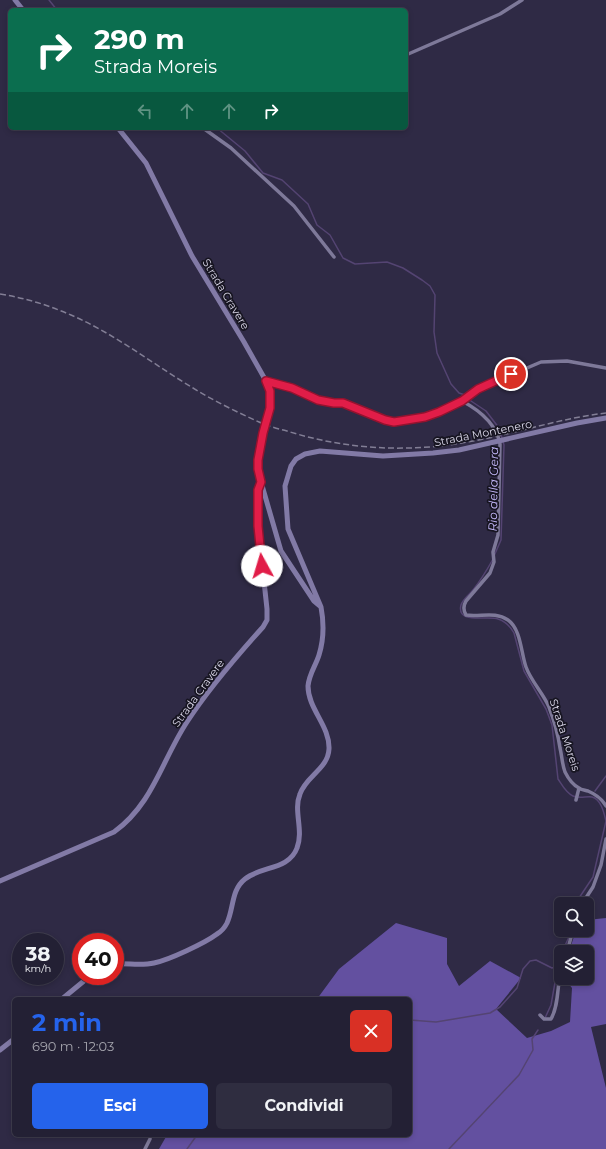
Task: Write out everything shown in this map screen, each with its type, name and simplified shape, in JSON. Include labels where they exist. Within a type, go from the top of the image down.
[{"type":"street","points":[[15,0],[21,8]]},
{"type":"street","points":[[408,53],[500,14],[522,0]]},
{"type":"street","name":"Strada Cravere","points":[[120,130],[146,164],[192,256],[266,381],[270,391],[270,408],[259,448],[258,469],[261,482],[281,551],[314,601],[321,607]]},
{"type":"street","points":[[206,130],[231,148],[294,206],[334,256]]},
{"type":"street","points":[[266,381],[292,388],[318,400],[343,403],[385,420],[394,422],[425,417],[465,398],[501,378],[541,362],[567,361],[606,368]]},
{"type":"street","name":"Strada Moreis","points":[[465,398],[489,422],[496,432],[500,444],[498,535],[493,555],[494,560],[490,573],[463,605],[463,610],[466,615],[498,615],[508,619],[518,632],[527,669],[548,706],[556,730],[565,772],[579,788]]},
{"type":"street","name":"Strada Montenero","points":[[124,964],[146,964],[164,961],[218,934],[229,919],[235,893],[241,882],[256,872],[280,865],[290,858],[297,848],[299,838],[297,811],[299,795],[306,784],[324,764],[329,748],[324,729],[308,691],[310,677],[319,656],[322,640],[323,621],[321,607],[288,529],[285,486],[291,466],[296,459],[305,454],[320,452],[383,456],[459,450],[577,423],[606,418]]},
{"type":"street","name":"Strada Cravere","points":[[0,881],[114,832],[126,823],[145,800],[186,722],[219,678],[263,627],[267,620],[267,609],[258,526],[258,490],[261,482]]},
{"type":"street","points":[[576,800],[579,788],[588,791],[601,799],[606,806]]},
{"type":"street","points":[[601,799],[606,799]]},
{"type":"street","points":[[587,897],[593,887],[601,865],[606,839]]},
{"type":"street","points":[[64,997],[79,985]]},
{"type":"street","points":[[540,1015],[544,1019],[552,1019],[558,985]]},
{"type":"street","points":[[0,1050],[12,1041]]},
{"type":"street","points":[[145,1149],[150,1139]]},
{"type":"shaded area","points":[[606,918],[606,1024],[591,1027],[606,1088],[606,1149],[159,1149],[166,1137],[412,1137],[412,997],[318,997],[339,969],[396,923],[447,938],[447,964],[459,986],[490,961],[521,978],[496,1009],[527,1038],[551,1031],[570,1022],[572,988],[570,985],[594,985],[594,945],[571,945],[574,937],[594,937],[594,919]]},
{"type":"waterway","name":"Rio della Gera","points":[[49,0],[55,8]]},
{"type":"waterway","name":"Rio della Gera","points":[[219,130],[245,151],[263,173],[282,180],[308,204],[317,225],[330,235],[343,258],[355,264],[387,262],[403,268],[430,286],[435,295],[434,332],[437,353],[451,384],[459,393],[465,395],[486,411],[499,428],[504,445],[501,540],[494,556]]},
{"type":"waterway","name":"Rio della Gera","points":[[493,559],[478,583],[463,601],[461,611],[463,615],[468,617],[493,618],[501,620],[512,630],[524,671],[546,709],[552,725],[558,779],[564,789],[571,795],[578,797],[592,797],[598,800],[602,807],[606,821],[593,877],[580,897]]},
{"type":"waterway","points":[[595,791],[606,776]]},
{"type":"waterway","name":"Rio della Gera","points":[[565,945],[569,937]]},
{"type":"waterway","points":[[412,1020],[436,1022],[490,1013],[500,1007],[517,988],[523,969],[530,961],[536,960],[552,968],[554,967]]},
{"type":"waterway","points":[[545,1018],[551,1005],[555,985]]},
{"type":"waterway","points":[[449,1149],[519,1075],[533,1050],[532,1039],[538,1030]]},
{"type":"waterway","points":[[187,1149],[196,1137]]},
{"type":"railway","points":[[0,294],[45,305],[87,323],[118,340],[201,393],[259,422],[280,429],[333,442],[379,448],[450,445],[490,438],[573,418],[606,413]]},
{"type":"route","points":[[262,566],[258,526],[258,490],[261,482],[258,469],[258,460],[259,448],[269,416],[271,400],[270,391],[266,381],[292,388],[318,400],[343,403],[375,417],[394,422],[425,417],[439,412],[462,401],[478,389],[511,374]]}]
